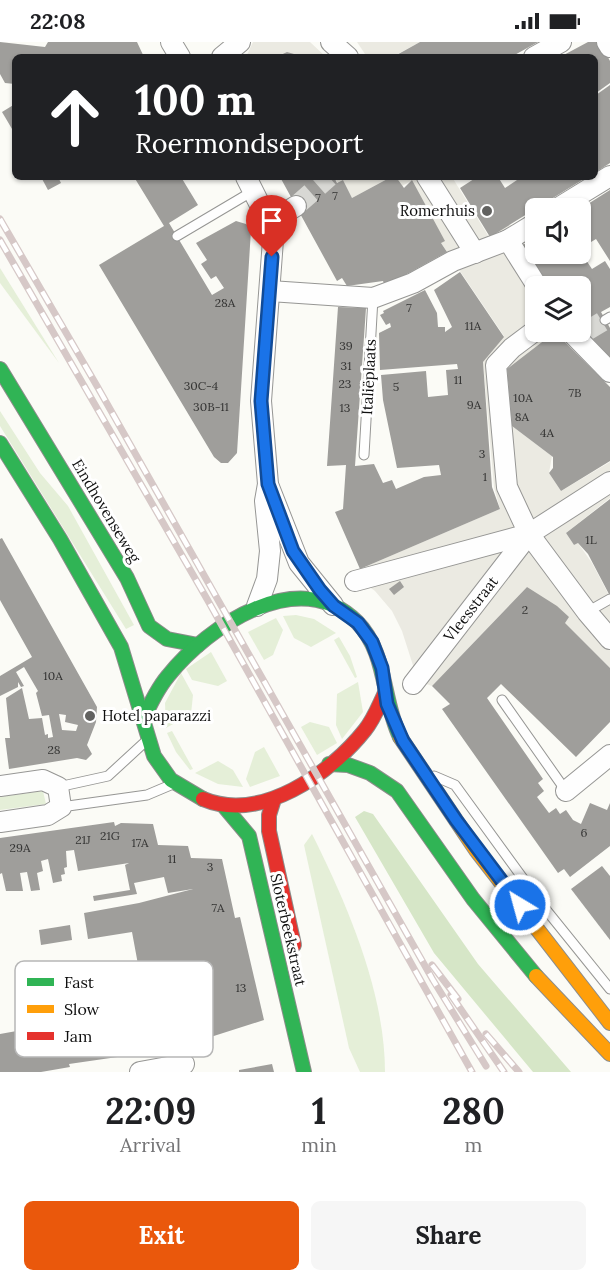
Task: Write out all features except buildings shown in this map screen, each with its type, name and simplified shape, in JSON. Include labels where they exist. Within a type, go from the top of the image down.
[{"type":"main road","name":"Eindhovenseweg","points":[[0,369],[127,578],[138,613],[145,624],[159,637],[198,645]]},
{"type":"main road","points":[[0,443],[41,507],[123,652],[147,740],[163,770],[176,783],[202,799],[223,805],[254,806],[274,799],[330,764],[367,728],[385,693]]},
{"type":"main road","points":[[143,720],[153,695],[165,676],[198,645],[257,606],[298,596],[334,606],[358,623],[372,642],[382,668],[385,693],[397,729],[423,771],[456,820],[610,1023]]},
{"type":"main road","points":[[330,764],[348,765],[370,773],[397,791],[473,899],[610,1064]]},
{"type":"main road","name":"Sloterbeekstraat","points":[[274,799],[269,815],[269,831],[296,955]]},
{"type":"main road","name":"Sloterbeekstraat","points":[[223,805],[249,836],[304,1072]]},
{"type":"main road","points":[[572,974],[610,1011]]},
{"type":"main road","points":[[565,1010],[610,1054]]},
{"type":"street","points":[[226,54],[240,42]]},
{"type":"street","points":[[608,42],[610,47]]},
{"type":"street","points":[[539,54],[557,43]]},
{"type":"street","points":[[574,198],[610,176]]},
{"type":"street","points":[[429,180],[472,248]]},
{"type":"street","points":[[249,184],[269,223],[273,240],[261,401],[268,484],[265,501],[270,551],[268,570],[257,606]]},
{"type":"street","points":[[269,223],[296,206]]},
{"type":"street","points":[[270,291],[373,298],[413,283],[472,248],[508,240],[525,230]]},
{"type":"street","points":[[508,240],[531,276]]},
{"type":"street","points":[[525,338],[496,365],[507,488],[529,534],[610,639]]},
{"type":"street","points":[[584,342],[610,372]]},
{"type":"street","name":"Vleesstraat","points":[[355,581],[529,534],[610,482]]},
{"type":"street","points":[[268,484],[299,563],[334,606]]},
{"type":"street","name":"Vleesstraat","points":[[413,684],[529,534]]},
{"type":"street","points":[[566,791],[610,755]]},
{"type":"street","points":[[0,786],[43,780],[60,797],[48,815],[0,822]]},
{"type":"street","points":[[140,1072],[184,1064]]},
{"type":"lane","points":[[177,236],[249,184]]},
{"type":"lane","name":"Italiëplaats","points":[[364,455],[373,298]]},
{"type":"lane","points":[[587,612],[610,599]]},
{"type":"lane","points":[[502,700],[566,791]]},
{"type":"lane","points":[[60,797],[108,776],[147,740]]},
{"type":"lane","points":[[423,771],[454,785],[530,888],[610,989]]},
{"type":"lane","points":[[60,797],[147,795],[176,783]]},
{"type":"green space","points":[[0,268],[59,363],[0,283]]},
{"type":"green space","points":[[0,411],[40,473],[68,506],[134,625],[126,629],[0,426]]},
{"type":"green space","points":[[296,615],[314,619],[336,633],[311,647],[294,638],[283,616]]},
{"type":"green space","points":[[276,618],[283,630],[273,655],[264,660],[248,632]]},
{"type":"green space","points":[[339,637],[350,656],[357,677],[355,678],[334,640]]},
{"type":"green space","points":[[211,652],[227,681],[218,686],[192,680],[186,669]]},
{"type":"green space","points":[[181,673],[193,695],[191,714],[166,728],[165,703]]},
{"type":"green space","points":[[358,682],[363,712],[342,739],[336,725],[337,694]]},
{"type":"green space","points":[[310,722],[329,727],[337,743],[317,755],[301,727]]},
{"type":"green space","points":[[172,731],[193,769],[190,770],[176,752],[167,733]]},
{"type":"green space","points":[[264,747],[280,776],[250,787],[246,779],[255,752]]},
{"type":"green space","points":[[218,761],[233,770],[243,787],[218,784],[195,773]]},
{"type":"green space","points":[[43,791],[46,804],[0,810],[0,797]]},
{"type":"green space","points":[[364,811],[373,814],[478,964],[571,1072],[533,1072],[434,953],[355,817]]},
{"type":"green space","points":[[312,834],[338,889],[362,949],[379,1011],[385,1072],[360,1072],[349,1048],[304,845]]},
{"type":"shaded area","points":[[253,42],[310,42],[323,54],[287,52],[247,54]]},
{"type":"shaded area","points":[[357,42],[420,42],[398,54],[365,54]]},
{"type":"shaded area","points":[[343,180],[385,180],[352,198]]},
{"type":"shaded area","points":[[398,180],[454,180],[489,237],[510,224],[525,248],[525,264],[535,264],[542,276],[525,276],[525,342],[542,342],[507,369],[512,426],[552,456],[549,473],[561,491],[610,462],[610,498],[566,533],[574,545],[578,543],[592,563],[610,597],[610,668],[527,587],[432,686],[418,681],[402,631],[392,611],[375,591],[356,577],[360,569],[500,509],[494,487],[483,362],[504,336],[441,243],[411,181],[402,186]]},
{"type":"tunnel","points":[[296,206],[326,180]]},
{"type":"tunnel","points":[[591,328],[605,320]]},
{"type":"railway","points":[[0,219],[433,980],[486,1066]]},
{"type":"railway","points":[[0,240],[207,599],[472,1072]]},
{"type":"railway","points":[[432,965],[458,999]]},
{"type":"railway","points":[[451,995],[504,1072]]},
{"type":"railway","points":[[486,1034],[519,1072]]},
{"type":"traffic: fast","points":[[0,369],[127,578],[149,626],[167,639],[198,645]]},
{"type":"traffic: fast","points":[[0,443],[60,539],[121,647],[154,756],[171,780],[203,799]]},
{"type":"traffic: fast","points":[[143,720],[164,681],[206,638],[256,608],[282,600],[309,599],[334,606],[357,622],[367,634],[379,662],[394,723],[400,737]]},
{"type":"traffic: fast","points":[[329,764],[348,765],[370,773],[397,791],[473,899],[536,976]]},
{"type":"traffic: fast","points":[[223,805],[249,836],[304,1072]]},
{"type":"traffic: slow","points":[[400,737],[476,850],[610,1023]]},
{"type":"traffic: slow","points":[[536,976],[610,1054]]},
{"type":"traffic: jam","points":[[203,799],[225,805],[248,805],[293,790],[333,763],[350,747],[374,717],[385,693]]},
{"type":"traffic: jam","points":[[274,799],[269,815],[269,831],[294,945]]},
{"type":"place","name":"Romerhuis","points":[[487,211]]},
{"type":"place","name":"Hotel paparazzi","points":[[90,716]]},
{"type":"route","points":[[272,257],[261,401],[268,484],[277,502],[293,551],[299,563],[320,590],[334,606],[358,623],[372,642],[380,659],[387,704],[403,741],[456,820],[520,905]]}]
